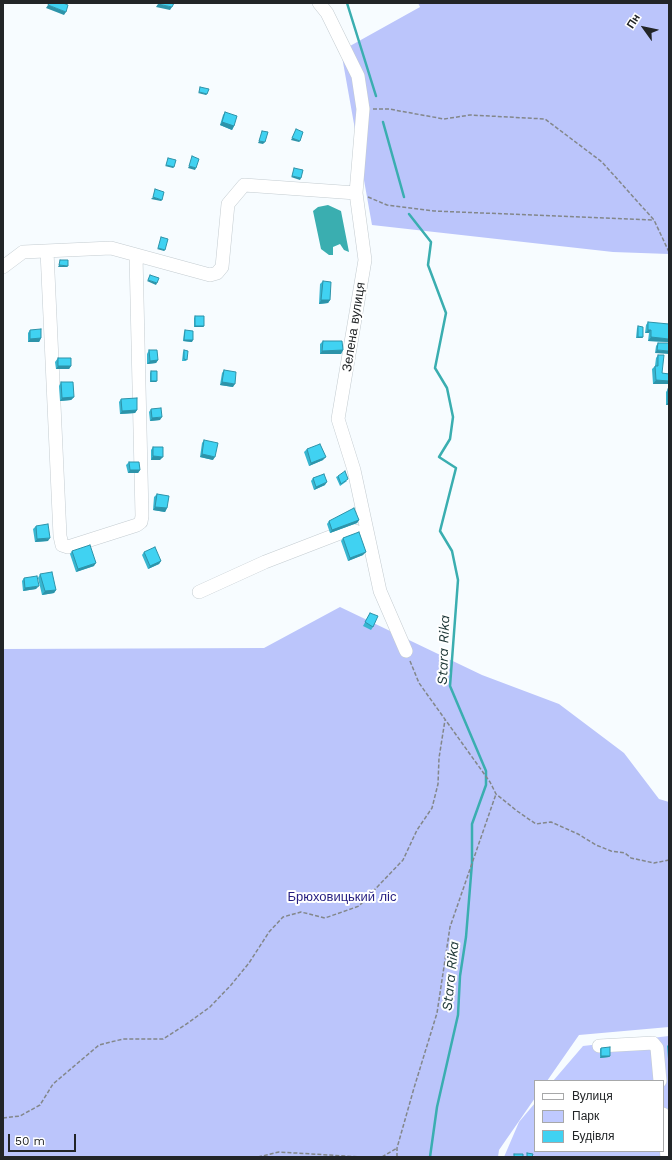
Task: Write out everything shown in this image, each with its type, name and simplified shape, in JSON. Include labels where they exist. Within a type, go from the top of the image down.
[{"type":"street","name":"Зелена вулиця","points":[[319,3],[327,13],[358,76],[363,109],[356,193],[365,260],[338,419],[354,470],[380,591],[406,651]]},
{"type":"street","points":[[3,267],[23,252],[111,248],[210,275],[217,273],[222,267],[228,204],[244,185],[356,193]]},
{"type":"street","points":[[47,251],[60,536],[62,545],[68,547],[137,525],[141,522],[136,255]]},
{"type":"street","points":[[199,592],[265,562],[348,530],[355,531],[368,538]]},
{"type":"street","points":[[599,1046],[653,1043],[657,1048],[660,1080]]},
{"type":"street","points":[[664,1123],[668,1157]]},
{"type":"path","points":[[363,109],[389,109],[444,119],[470,115],[545,119],[602,162],[654,220],[669,252]]},
{"type":"path","points":[[356,193],[387,205],[434,211],[654,220]]},
{"type":"path","points":[[406,651],[419,683],[490,782],[496,794],[536,824],[551,822],[578,834],[596,845],[611,851],[625,853],[631,858],[654,864],[669,860]]},
{"type":"path","points":[[3,1118],[20,1116],[40,1105],[53,1084],[99,1045],[123,1039],[164,1039],[185,1025],[210,1007],[231,985],[249,963],[269,932],[283,917],[301,912],[325,918],[359,906],[403,860],[417,830],[432,808],[438,784],[439,758],[445,720]]},
{"type":"path","points":[[397,1157],[397,1148],[437,1013],[450,927],[496,794]]},
{"type":"path","points":[[382,1157],[397,1148]]},
{"type":"path","points":[[258,1157],[279,1152],[360,1157]]},
{"type":"green space","points":[[418,3],[669,3],[669,254],[613,252],[372,225],[341,51],[420,7]]},
{"type":"green space","name":"Брюховицький ліс","points":[[340,607],[482,675],[559,704],[624,753],[659,799],[669,802],[669,1027],[579,1035],[548,1080],[534,1080],[534,1099],[499,1150],[498,1157],[3,1157],[3,649],[264,648]]},
{"type":"green space","points":[[669,1036],[669,1157],[504,1157],[519,1122],[534,1104],[534,1152],[664,1152],[664,1080],[554,1080],[583,1046]]},
{"type":"shaded area","points":[[328,205],[341,211],[349,252],[344,250],[340,244],[333,247],[333,255],[329,255],[321,249],[313,211],[318,207]]},
{"type":"building","points":[[49,3],[63,3],[68,5],[66,12],[48,5]]},
{"type":"building","points":[[158,3],[174,3],[172,7]]},
{"type":"building","points":[[200,87],[209,89],[207,94],[199,92]]},
{"type":"building","points":[[225,112],[237,116],[234,126],[222,122]]},
{"type":"building","points":[[296,129],[303,132],[300,141],[292,138]]},
{"type":"building","points":[[262,131],[268,132],[265,142],[259,141]]},
{"type":"building","points":[[192,156],[199,159],[196,168],[189,166]]},
{"type":"building","points":[[168,158],[176,160],[174,167],[166,165]]},
{"type":"building","points":[[294,168],[303,170],[301,178],[292,176]]},
{"type":"building","points":[[155,189],[164,192],[162,200],[153,197]]},
{"type":"building","points":[[161,237],[168,239],[165,250],[158,248]]},
{"type":"building","points":[[60,260],[68,260],[68,266],[59,265]]},
{"type":"building","points":[[150,275],[159,278],[157,283],[148,280]]},
{"type":"building","points":[[323,281],[331,282],[330,300],[321,300]]},
{"type":"building","points":[[195,316],[204,316],[204,326],[195,326]]},
{"type":"building","points":[[648,322],[669,324],[669,339],[651,337],[651,330],[648,330]]},
{"type":"building","points":[[638,326],[643,327],[643,337],[638,337]]},
{"type":"building","points":[[41,329],[41,338],[30,339],[30,330]]},
{"type":"building","points":[[185,330],[193,331],[193,340],[184,340]]},
{"type":"building","points":[[323,341],[342,341],[343,350],[322,351]]},
{"type":"building","points":[[658,343],[669,343],[669,351],[657,350]]},
{"type":"building","points":[[149,350],[157,350],[158,360],[150,361]]},
{"type":"building","points":[[184,350],[188,351],[187,360],[184,359]]},
{"type":"building","points":[[658,355],[664,355],[662,373],[669,374],[669,381],[656,380],[655,366],[658,366]]},
{"type":"building","points":[[58,358],[71,358],[71,366],[58,366]]},
{"type":"building","points":[[224,370],[236,372],[235,384],[222,382]]},
{"type":"building","points":[[151,371],[157,371],[157,381],[151,381]]},
{"type":"building","points":[[61,382],[73,382],[74,397],[62,398]]},
{"type":"building","points":[[669,389],[669,402],[668,402]]},
{"type":"building","points":[[137,398],[137,410],[122,411],[121,399]]},
{"type":"building","points":[[161,408],[162,417],[152,418],[151,409]]},
{"type":"building","points":[[204,440],[218,443],[215,457],[202,454]]},
{"type":"building","points":[[320,444],[326,457],[311,463],[307,449]]},
{"type":"building","points":[[153,447],[163,447],[163,457],[153,456]]},
{"type":"building","points":[[129,462],[139,462],[140,470],[130,470]]},
{"type":"building","points":[[345,471],[348,479],[341,484],[338,476]]},
{"type":"building","points":[[324,474],[327,482],[316,487],[313,478]]},
{"type":"building","points":[[157,494],[169,496],[167,508],[155,507]]},
{"type":"building","points":[[354,508],[359,520],[332,530],[329,521]]},
{"type":"building","points":[[48,524],[50,538],[37,539],[36,526]]},
{"type":"building","points":[[359,532],[366,552],[350,558],[343,538]]},
{"type":"building","points":[[90,545],[96,563],[78,569],[72,551]]},
{"type":"building","points":[[155,547],[161,561],[150,566],[144,552]]},
{"type":"building","points":[[52,572],[56,590],[45,591],[40,574]]},
{"type":"building","points":[[37,576],[39,586],[25,588],[24,578]]},
{"type":"building","points":[[370,613],[378,616],[373,627],[365,622]]},
{"type":"building","points":[[610,1047],[610,1056],[601,1056],[601,1048]]},
{"type":"building","points":[[527,1153],[533,1154],[532,1157],[527,1157]]},
{"type":"building","points":[[514,1154],[523,1154],[523,1157],[514,1157]]},
{"type":"waterway","name":"Stara Rika","points":[[347,3],[376,96]]},
{"type":"waterway","name":"Stara Rika","points":[[383,122],[404,197]]},
{"type":"waterway","name":"Stara Rika","points":[[409,214],[431,242],[428,265],[446,313],[435,368],[447,388],[453,417],[450,439],[439,457],[456,468],[440,531],[452,551],[458,580],[450,686],[486,771],[486,785],[472,824],[472,863],[466,937],[460,976],[458,1015],[437,1107],[430,1157]]}]
